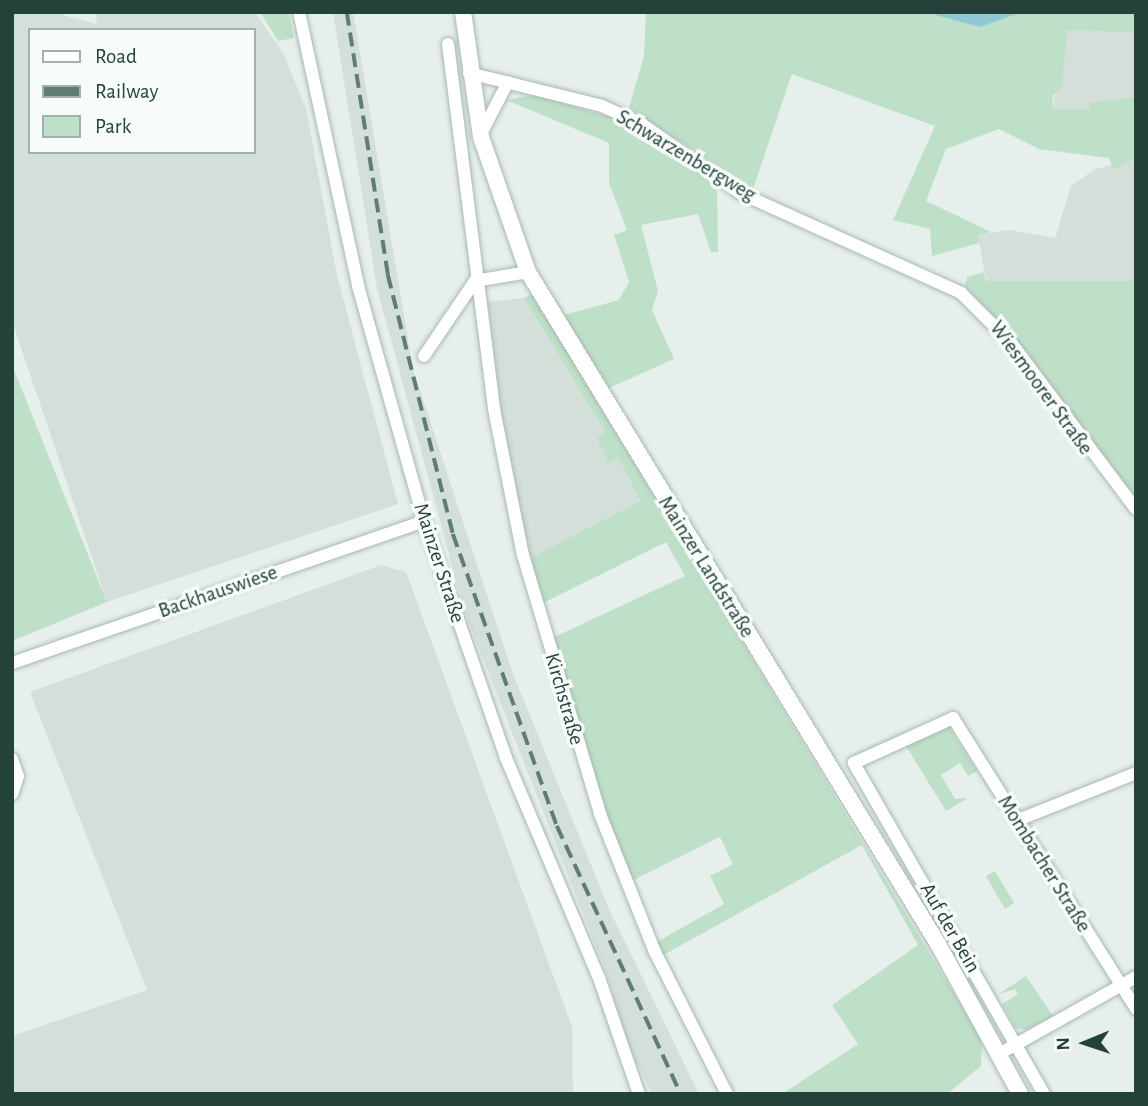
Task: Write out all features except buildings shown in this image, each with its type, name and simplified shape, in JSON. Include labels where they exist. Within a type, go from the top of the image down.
[{"type":"main road","name":"Mainzer Landstraße","points":[[463,12],[469,73],[481,137],[528,272],[938,944],[1020,1094]]},
{"type":"street","name":"Mainzer Straße","points":[[299,12],[358,286],[424,521],[506,758],[599,978],[639,1094]]},
{"type":"street","name":"Kirchstraße","points":[[448,44],[475,281],[503,466],[570,727],[655,952],[727,1094]]},
{"type":"street","name":"Schwarzenbergweg","points":[[469,73],[632,119],[740,193],[935,279]]},
{"type":"street","points":[[481,137],[493,100],[508,82]]},
{"type":"street","points":[[424,356],[475,281],[528,272]]},
{"type":"street","name":"Wiesmoorer Straße","points":[[935,279],[1000,329],[1136,509]]},
{"type":"street","name":"Backhauswiese","points":[[12,663],[424,521]]},
{"type":"street","name":"Mombacher Straße","points":[[854,763],[953,718],[1123,984],[1136,1009]]},
{"type":"street","points":[[12,759],[18,776],[12,794]]},
{"type":"street","name":"Auf der Bein","points":[[854,763],[1044,1094]]},
{"type":"street","points":[[1018,820],[1136,773]]},
{"type":"street","points":[[998,1055],[1136,977]]},
{"type":"shaded area","points":[[12,12],[52,12],[96,24],[97,12],[256,14],[283,53],[306,108],[337,276],[398,504],[107,602],[12,321]]},
{"type":"shaded area","points":[[333,12],[353,12],[413,369],[513,674],[609,909],[699,1094],[652,1094],[629,1047],[608,977],[464,610],[377,288]]},
{"type":"shaded area","points":[[1081,25],[1136,32],[1136,97],[1090,102],[1091,109],[1052,110],[1067,30]]},
{"type":"shaded area","points":[[1136,159],[1136,281],[986,281],[978,235],[1009,230],[1055,238],[1071,186],[1095,169]]},
{"type":"shaded area","points":[[524,298],[605,432],[608,462],[619,457],[640,502],[531,558],[506,450],[488,302]]},
{"type":"shaded area","points":[[381,565],[406,572],[572,1027],[573,1094],[12,1094],[12,1036],[147,990],[30,692]]},
{"type":"green space","points":[[260,12],[289,12],[294,38],[278,41]]},
{"type":"green space","points":[[646,12],[1136,12],[1136,32],[1067,30],[1062,88],[1053,95],[1052,109],[1090,109],[1090,102],[1136,97],[1136,159],[1113,169],[1109,158],[1039,149],[999,129],[946,149],[926,201],[991,232],[978,235],[979,243],[932,256],[930,229],[893,220],[935,126],[792,74],[753,189],[629,108],[644,56]]},
{"type":"green space","points":[[533,95],[614,118],[657,140],[717,185],[718,252],[711,252],[698,214],[641,225],[658,291],[652,310],[674,359],[609,388],[564,315],[619,300],[629,282],[614,235],[627,230],[609,183],[609,143],[506,100]]},
{"type":"green space","points":[[983,272],[986,281],[1136,281],[1136,503],[1010,333],[965,286],[967,277]]},
{"type":"green space","points":[[532,294],[982,1040],[981,1066],[947,1094],[782,1094],[858,1044],[832,1005],[918,945],[862,845],[660,957],[657,942],[724,904],[710,876],[733,864],[720,837],[633,880],[602,809],[550,639],[685,576],[666,542],[539,605],[531,558],[640,501],[619,458],[608,463],[597,437],[605,432],[524,298]]},
{"type":"green space","points":[[12,365],[107,602],[12,641]]},
{"type":"green space","points":[[948,726],[977,771],[968,776],[960,763],[941,775],[955,799],[968,798],[946,811],[906,746]]},
{"type":"green space","points":[[995,871],[1014,903],[1005,909],[986,876]]},
{"type":"green space","points":[[1026,976],[1053,1016],[1025,1030],[1016,1028],[1002,1004],[1018,994],[1015,989],[997,995]]},
{"type":"water","points":[[925,12],[1022,12],[980,27]]},
{"type":"railway","points":[[347,12],[388,275],[453,534],[557,826],[681,1094]]}]
